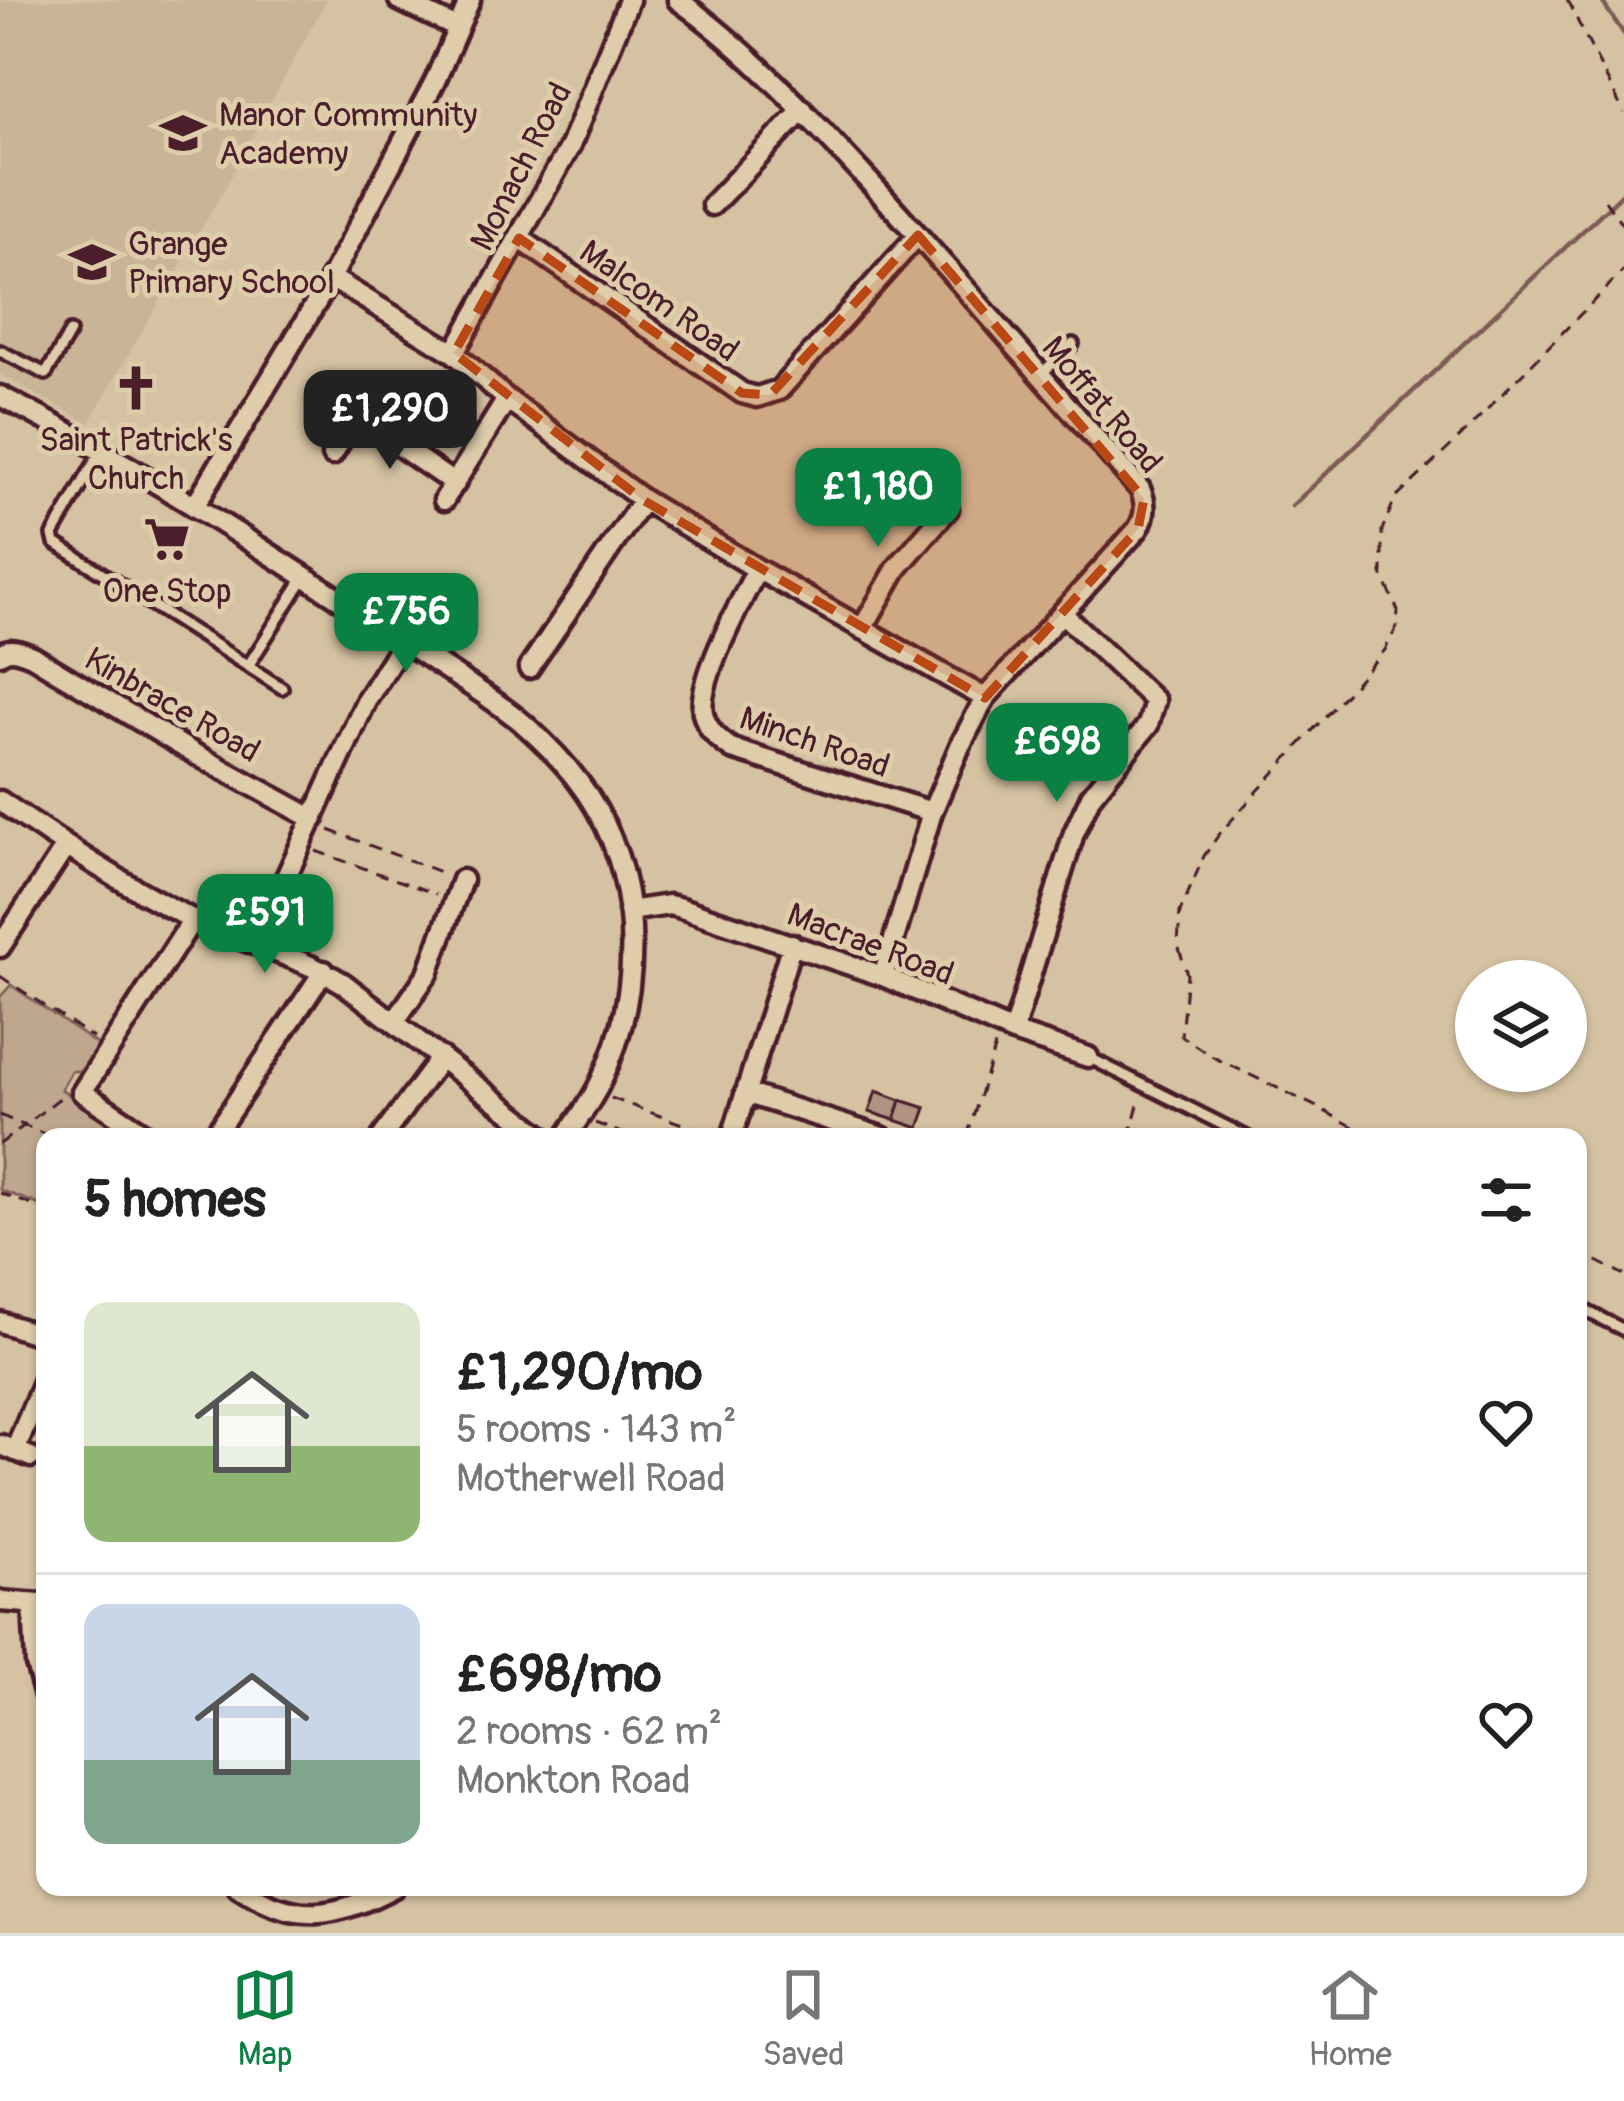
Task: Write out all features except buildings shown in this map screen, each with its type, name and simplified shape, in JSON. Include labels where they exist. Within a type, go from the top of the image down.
[{"type":"street","points":[[399,0],[457,28]]},
{"type":"street","points":[[194,507],[331,278],[434,81],[470,0]]},
{"type":"street","name":"Monach Road","points":[[454,353],[570,146],[628,0]]},
{"type":"street","name":"Moffat Road","points":[[678,0],[803,110],[918,235],[1144,499],[1144,520],[1138,529],[985,698],[932,812],[883,976]]},
{"type":"street","points":[[713,206],[803,110]]},
{"type":"street","name":"Malcom Road","points":[[519,238],[742,393],[757,397],[779,390],[918,235]]},
{"type":"street","points":[[331,278],[454,353],[507,399],[643,500],[985,698]]},
{"type":"street","points":[[1,398],[100,451],[305,576],[524,723],[555,754],[598,812],[613,846],[629,911],[633,952],[626,1009],[605,1092],[574,1128]]},
{"type":"street","points":[[332,455],[361,409],[449,492],[507,399]]},
{"type":"street","points":[[529,668],[643,500]]},
{"type":"street","points":[[862,629],[897,568],[948,508]]},
{"type":"street","name":"Minch Road","points":[[757,569],[706,683],[703,711],[707,726],[732,749],[932,812]]},
{"type":"street","points":[[1007,1029],[1074,832],[1091,796],[1148,724],[1155,700],[1063,614]]},
{"type":"street","points":[[256,943],[367,700],[404,641]]},
{"type":"street","name":"Kinbrace Road","points":[[0,653],[17,650],[32,656],[312,821]]},
{"type":"street","points":[[0,801],[123,882],[193,920],[324,971],[532,1128]]},
{"type":"street","points":[[0,947],[66,846]]},
{"type":"street","points":[[395,1022],[428,973],[462,880]]},
{"type":"street","name":"Macrae Road","points":[[629,911],[669,905],[792,944],[1088,1057]]},
{"type":"street","points":[[137,1128],[78,1089],[110,1049],[193,920]]},
{"type":"street","points":[[735,1128],[792,944]]},
{"type":"street","points":[[219,1128],[324,971]]},
{"type":"street","points":[[389,1128],[441,1057]]},
{"type":"street","points":[[745,1093],[854,1128]]},
{"type":"street","points":[[0,1322],[36,1334]]},
{"type":"street","points":[[16,1451],[36,1400]]},
{"type":"street","points":[[0,1601],[36,1604]]},
{"type":"street","points":[[254,1896],[276,1909],[320,1914],[374,1896]]},
{"type":"lane","points":[[0,351],[46,374],[70,332]]},
{"type":"lane","points":[[1040,375],[1073,344]]},
{"type":"lane","points":[[100,451],[53,535],[55,544],[282,688]]},
{"type":"lane","points":[[248,666],[305,576]]},
{"type":"lane","points":[[1088,1057],[1228,1128]]},
{"type":"lane","points":[[1587,1312],[1624,1330]]},
{"type":"path","points":[[1567,0],[1624,112]]},
{"type":"path","points":[[1605,200],[1624,227]]},
{"type":"path","points":[[1356,1128],[1213,1057],[1181,1036],[1187,974],[1178,945],[1180,912],[1204,856],[1220,833],[1385,650],[1398,611],[1382,574],[1382,530],[1395,499],[1624,270]]},
{"type":"path","points":[[312,821],[462,880]]},
{"type":"path","points":[[301,846],[455,901]]},
{"type":"path","points":[[0,976],[110,1049]]},
{"type":"path","points":[[970,1128],[1007,1029]]},
{"type":"path","points":[[1132,1128],[1144,1085]]},
{"type":"path","points":[[0,1144],[78,1089]]},
{"type":"path","points":[[605,1092],[695,1128]]},
{"type":"path","points":[[0,1115],[36,1130]]},
{"type":"path","points":[[594,1123],[608,1128]]},
{"type":"path","points":[[0,1193],[36,1207]]},
{"type":"path","points":[[1587,1256],[1624,1275]]},
{"type":"highlighted area","points":[[918,235],[1144,499],[1138,529],[985,698],[643,500],[454,353],[519,238],[742,393],[770,395]]},
{"type":"shaded area","points":[[0,0],[326,0],[224,190],[89,423],[0,375]]},
{"type":"shaded area","points":[[11,985],[99,1046],[83,1071],[71,1071],[61,1089],[119,1128],[36,1128],[36,1204],[0,1190],[0,997]]},
{"type":"waterway","points":[[1601,0],[1624,34]]},
{"type":"waterway","points":[[1292,506],[1624,192]]},
{"type":"place","name":"Manor Community Academy","points":[[183,133]]},
{"type":"place","name":"Grange Primary School","points":[[92,262]]},
{"type":"place","name":"Saint Patrick's Church","points":[[136,388]]},
{"type":"place","name":"One Stop","points":[[167,539]]}]
